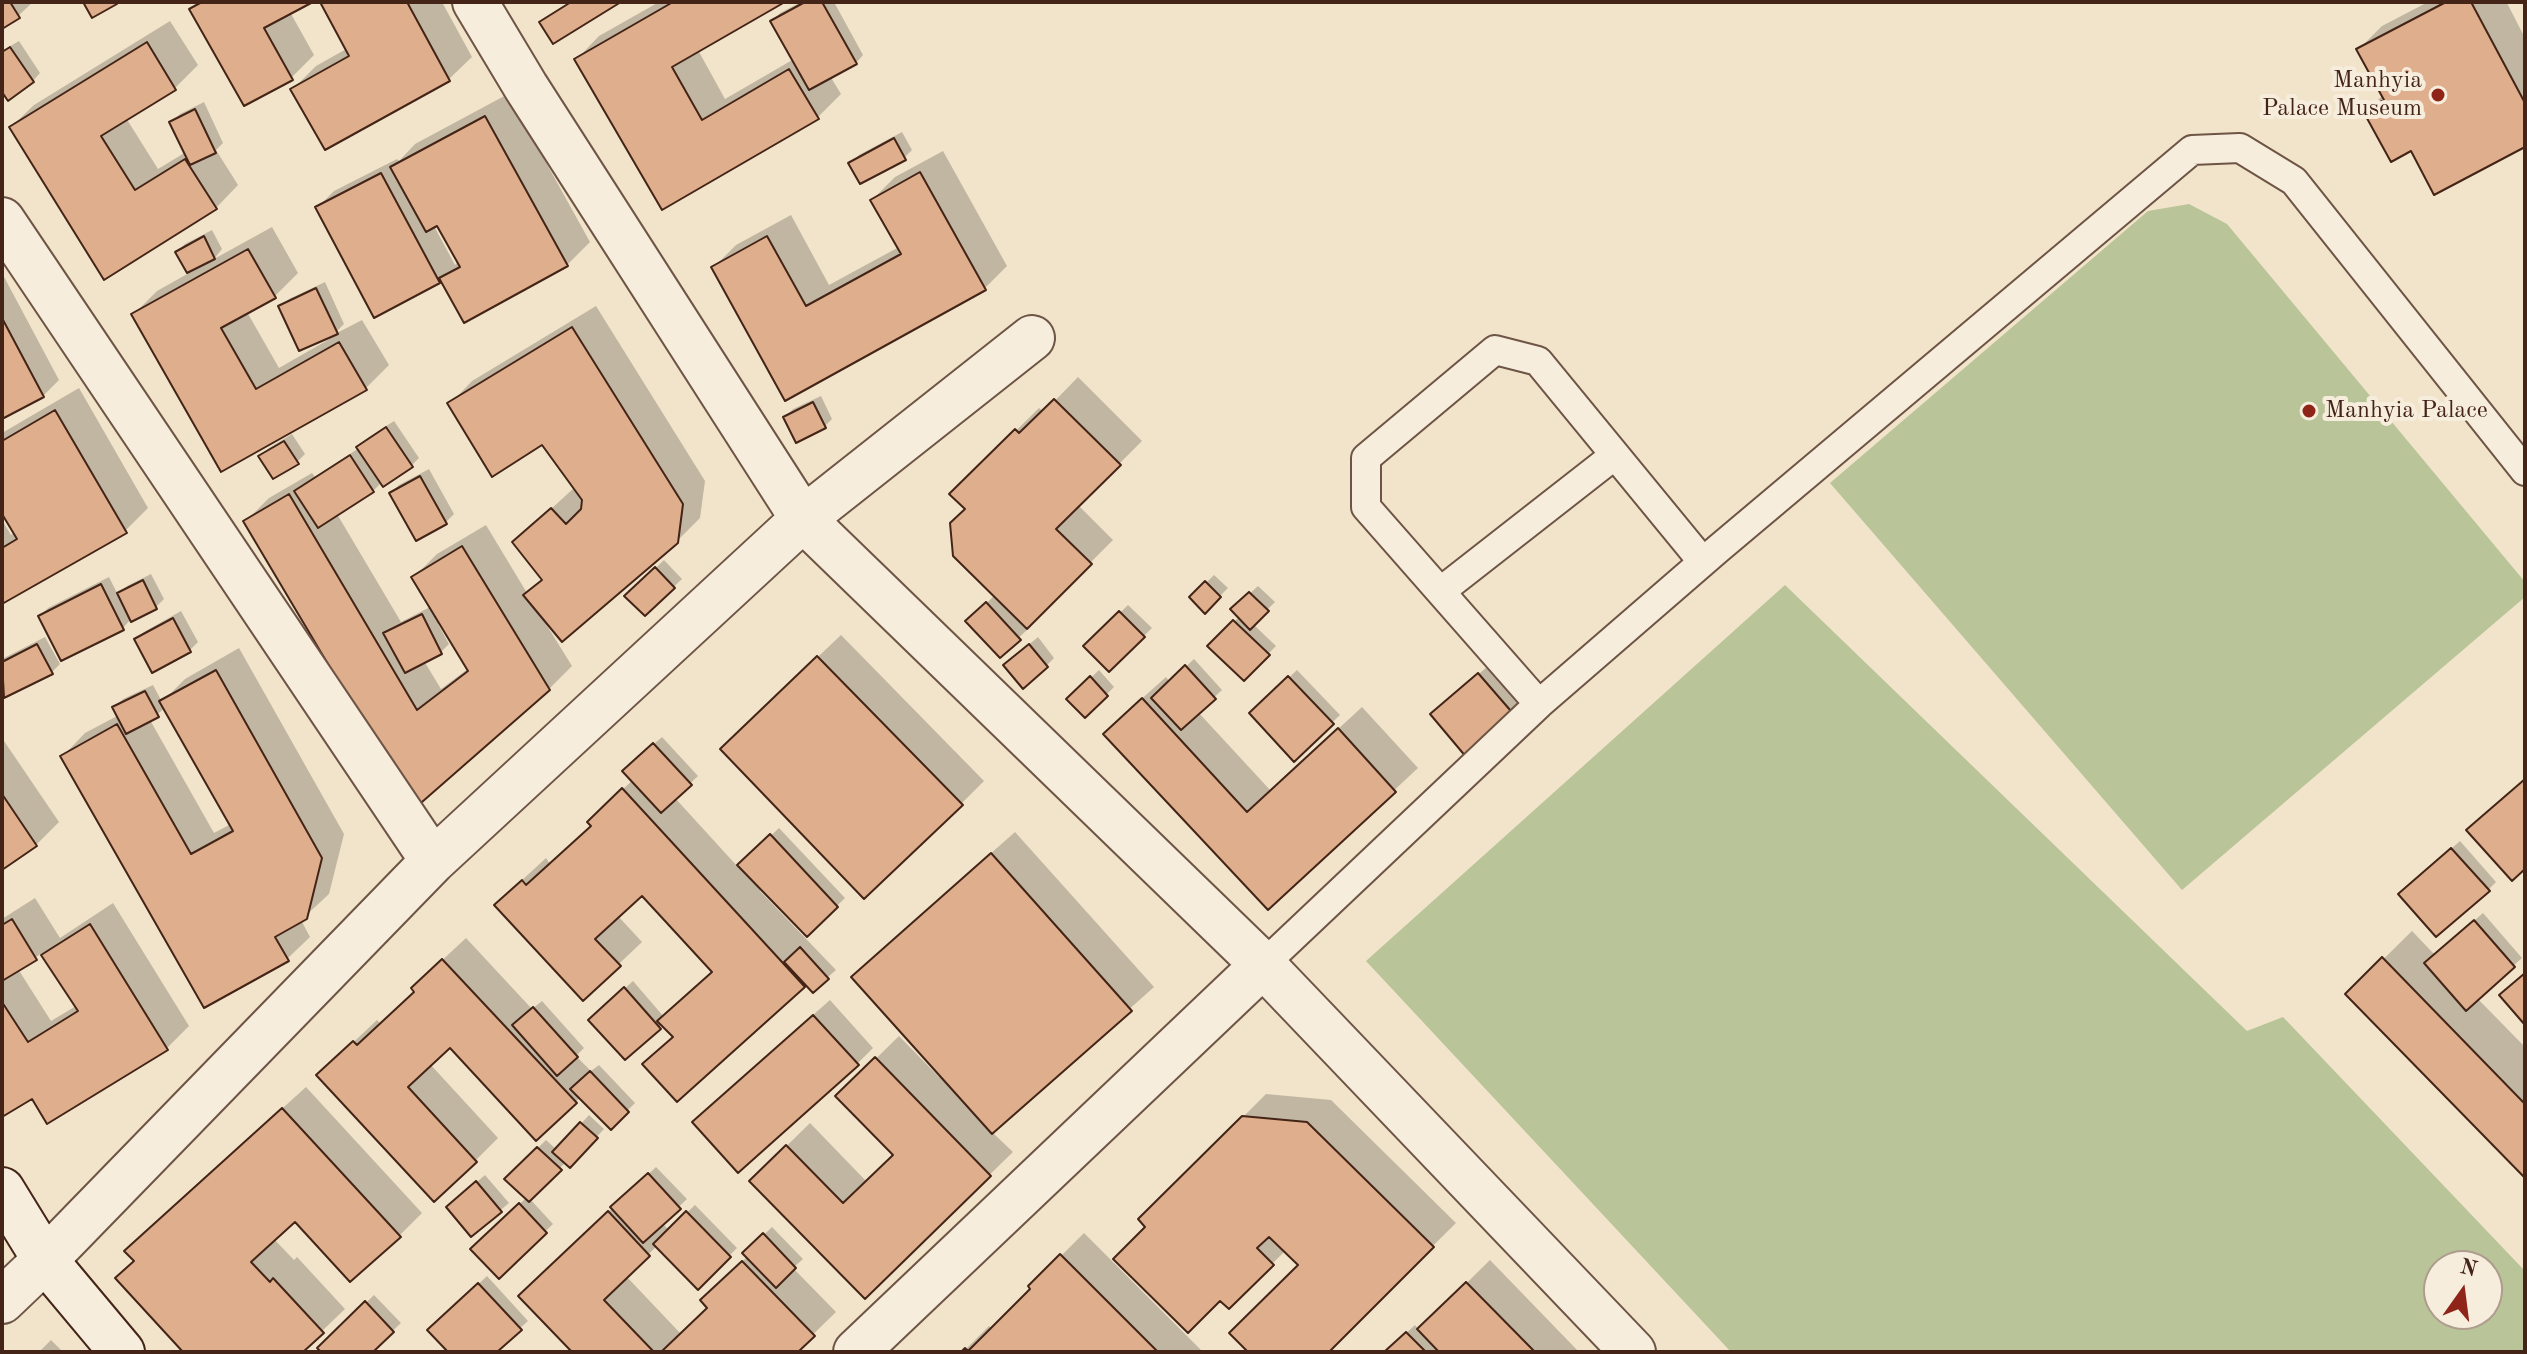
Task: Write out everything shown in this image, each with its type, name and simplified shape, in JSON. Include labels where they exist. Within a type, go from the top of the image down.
[{"type":"street","points":[[475,2],[526,87],[803,519],[1263,965],[1633,1352]]},
{"type":"street","points":[[2,220],[433,861]]},
{"type":"street","points":[[2,1301],[433,861],[803,519],[1032,338]]},
{"type":"street","points":[[856,1352],[1263,965]]},
{"type":"street","points":[[2,1190],[45,1260],[122,1352]]},
{"type":"lane","points":[[1263,965],[1539,704],[2192,150],[2240,148],[2294,181],[2525,471]]},
{"type":"lane","points":[[1539,704],[1366,507],[1366,458],[1495,350],[1538,361],[1703,562]]},
{"type":"lane","points":[[1441,591],[1615,455]]},
{"type":"green space","points":[[2189,204],[2227,224],[2525,582],[2525,597],[2182,890],[1830,483],[2148,211]]},
{"type":"green space","points":[[1785,585],[2247,1031],[2283,1017],[2525,1271],[2525,1352],[1731,1352],[1366,961]]},
{"type":"building","points":[[2,2],[10,2],[20,18],[2,29]]},
{"type":"building","points":[[83,2],[116,2],[117,4],[92,18]]},
{"type":"building","points":[[202,2],[313,2],[264,28],[293,80],[244,106],[189,9]]},
{"type":"building","points":[[320,2],[407,2],[450,81],[325,150],[290,89],[349,56]]},
{"type":"building","points":[[571,2],[621,2],[553,44],[539,22]]},
{"type":"building","points":[[673,2],[785,2],[672,67],[702,120],[789,69],[819,119],[662,210],[574,59]]},
{"type":"building","points":[[805,2],[822,2],[857,64],[809,90],[770,21]]},
{"type":"building","points":[[2446,2],[2471,2],[2525,103],[2525,147],[2434,195],[2411,151],[2391,162],[2363,111],[2384,100],[2356,49]]},
{"type":"building","points":[[147,42],[176,90],[101,136],[135,190],[185,159],[217,209],[104,280],[9,127]]},
{"type":"building","points":[[10,47],[34,82],[8,101],[2,92],[2,52]]},
{"type":"building","points":[[195,109],[216,153],[190,165],[169,122]]},
{"type":"building","points":[[485,116],[568,266],[464,323],[439,278],[460,267],[437,226],[426,232],[390,167]]},
{"type":"building","points":[[894,138],[906,160],[860,184],[848,163]]},
{"type":"building","points":[[920,172],[986,290],[785,401],[711,267],[767,236],[806,306],[901,254],[870,200]]},
{"type":"building","points":[[381,173],[440,283],[374,318],[315,207]]},
{"type":"building","points":[[204,236],[215,259],[187,273],[175,252]]},
{"type":"building","points":[[248,249],[276,298],[221,328],[256,389],[339,342],[367,390],[221,472],[131,314]]},
{"type":"building","points":[[316,288],[338,334],[299,351],[278,306]]},
{"type":"building","points":[[2,318],[44,397],[2,419]]},
{"type":"building","points":[[572,327],[683,504],[678,543],[562,642],[523,595],[542,580],[512,542],[551,508],[566,524],[581,509],[582,500],[542,445],[492,477],[447,403]]},
{"type":"building","points":[[1054,399],[1121,465],[1056,529],[1092,564],[1027,629],[953,556],[950,523],[965,509],[949,494],[1015,429],[1019,433]]},
{"type":"building","points":[[813,402],[826,428],[796,443],[783,417]]},
{"type":"building","points":[[55,410],[127,533],[2,604],[2,548],[17,539],[2,514],[2,441]]},
{"type":"building","points":[[386,427],[413,467],[383,487],[356,447]]},
{"type":"building","points":[[284,441],[299,464],[273,479],[258,456]]},
{"type":"building","points":[[350,455],[374,492],[318,528],[294,491]]},
{"type":"building","points":[[420,476],[447,524],[416,541],[389,493]]},
{"type":"building","points":[[289,494],[417,710],[468,671],[411,577],[462,546],[550,690],[414,809],[243,521]]},
{"type":"building","points":[[655,567],[675,588],[645,616],[624,596]]},
{"type":"building","points":[[143,580],[157,609],[131,622],[117,593]]},
{"type":"building","points":[[1205,581],[1221,597],[1205,614],[1189,597]]},
{"type":"building","points":[[101,584],[124,630],[61,661],[38,616]]},
{"type":"building","points":[[1249,592],[1269,611],[1250,630],[1230,609]]},
{"type":"building","points":[[986,602],[1021,640],[1000,658],[965,621]]},
{"type":"building","points":[[1119,611],[1145,637],[1109,672],[1083,646]]},
{"type":"building","points":[[422,614],[442,654],[405,673],[383,633]]},
{"type":"building","points":[[173,618],[191,652],[152,673],[134,639]]},
{"type":"building","points":[[1233,620],[1270,655],[1244,681],[1207,646]]},
{"type":"building","points":[[37,644],[53,674],[4,698],[2,662]]},
{"type":"building","points":[[1029,644],[1048,667],[1023,689],[1003,665]]},
{"type":"building","points":[[817,656],[963,805],[864,899],[720,749]]},
{"type":"building","points":[[1185,665],[1216,699],[1181,730],[1151,698]]},
{"type":"building","points":[[216,670],[322,858],[307,919],[275,937],[289,961],[204,1008],[60,756],[117,724],[191,854],[233,831],[159,701]]},
{"type":"building","points":[[1478,673],[1517,718],[1467,758],[1430,714]]},
{"type":"building","points":[[1090,676],[1108,696],[1085,718],[1066,699]]},
{"type":"building","points":[[1288,676],[1334,724],[1294,762],[1249,713]]},
{"type":"building","points":[[145,691],[159,717],[126,734],[112,707]]},
{"type":"building","points":[[1142,698],[1247,812],[1338,728],[1396,792],[1268,910],[1103,734]]},
{"type":"building","points":[[653,743],[692,785],[661,813],[622,771]]},
{"type":"building","points":[[2525,779],[2525,869],[2512,881],[2466,830]]},
{"type":"building","points":[[622,788],[805,987],[677,1102],[642,1064],[673,1037],[657,1021],[712,972],[642,896],[595,939],[621,966],[583,1001],[494,905],[522,880],[526,885],[591,826],[587,822]]},
{"type":"building","points":[[2,794],[37,846],[2,870]]},
{"type":"building","points":[[770,834],[838,907],[807,937],[737,865]]},
{"type":"building","points":[[2451,848],[2490,891],[2436,937],[2398,894]]},
{"type":"building","points":[[991,853],[1132,1011],[992,1134],[851,977]]},
{"type":"building","points":[[12,919],[37,960],[2,981],[2,925]]},
{"type":"building","points":[[2474,920],[2515,967],[2466,1011],[2424,963]]},
{"type":"building","points":[[90,924],[168,1050],[47,1124],[32,1099],[2,1117],[2,1002],[28,1042],[78,1011],[41,955]]},
{"type":"building","points":[[800,947],[829,979],[813,993],[784,962]]},
{"type":"building","points":[[2382,957],[2525,1104],[2525,1178],[2345,994]]},
{"type":"building","points":[[442,959],[577,1103],[536,1141],[450,1048],[408,1087],[477,1162],[434,1202],[316,1075],[353,1041],[357,1045],[414,992],[411,988]]},
{"type":"building","points":[[2525,973],[2525,1025],[2499,995]]},
{"type":"building","points":[[624,987],[661,1029],[625,1060],[588,1020]]},
{"type":"building","points":[[533,1007],[578,1057],[557,1076],[512,1025]]},
{"type":"building","points":[[813,1015],[859,1065],[738,1173],[692,1122]]},
{"type":"building","points":[[875,1057],[991,1176],[865,1299],[749,1181],[786,1145],[843,1203],[893,1155],[835,1096]]},
{"type":"building","points":[[590,1071],[629,1112],[611,1130],[570,1089]]},
{"type":"building","points":[[282,1108],[401,1237],[350,1282],[295,1222],[251,1262],[270,1282],[273,1278],[324,1333],[303,1352],[183,1352],[115,1278],[134,1261],[124,1251]]},
{"type":"building","points":[[1242,1116],[1307,1122],[1434,1247],[1329,1352],[1248,1352],[1229,1333],[1298,1265],[1269,1237],[1257,1248],[1274,1265],[1229,1309],[1220,1301],[1188,1333],[1113,1259],[1145,1227],[1138,1219]]},
{"type":"building","points":[[580,1122],[598,1138],[570,1168],[552,1152]]},
{"type":"building","points":[[537,1147],[562,1170],[529,1202],[504,1179]]},
{"type":"building","points":[[648,1173],[681,1209],[643,1243],[610,1207]]},
{"type":"building","points":[[476,1181],[502,1212],[471,1237],[446,1207]]},
{"type":"building","points":[[519,1203],[547,1233],[499,1279],[470,1249]]},
{"type":"building","points":[[608,1211],[650,1256],[604,1300],[654,1352],[572,1352],[518,1296]]},
{"type":"building","points":[[686,1211],[731,1257],[698,1290],[653,1244]]},
{"type":"building","points":[[763,1233],[796,1268],[776,1288],[742,1253]]},
{"type":"building","points":[[1060,1254],[1158,1352],[961,1352],[965,1348],[968,1351]]},
{"type":"building","points":[[742,1261],[815,1336],[798,1352],[661,1352],[707,1308],[700,1300]]},
{"type":"building","points":[[1466,1282],[1535,1352],[1439,1352],[1417,1329]]},
{"type":"building","points":[[478,1283],[522,1330],[497,1352],[448,1352],[427,1330]]},
{"type":"building","points":[[365,1301],[394,1332],[373,1352],[321,1352],[317,1348]]},
{"type":"building","points":[[1406,1332],[1426,1352],[1384,1352]]},
{"type":"place","name":"Manhyia Palace Museum","points":[[2438,95]]},
{"type":"place","name":"Manhyia Palace","points":[[2309,411]]}]
